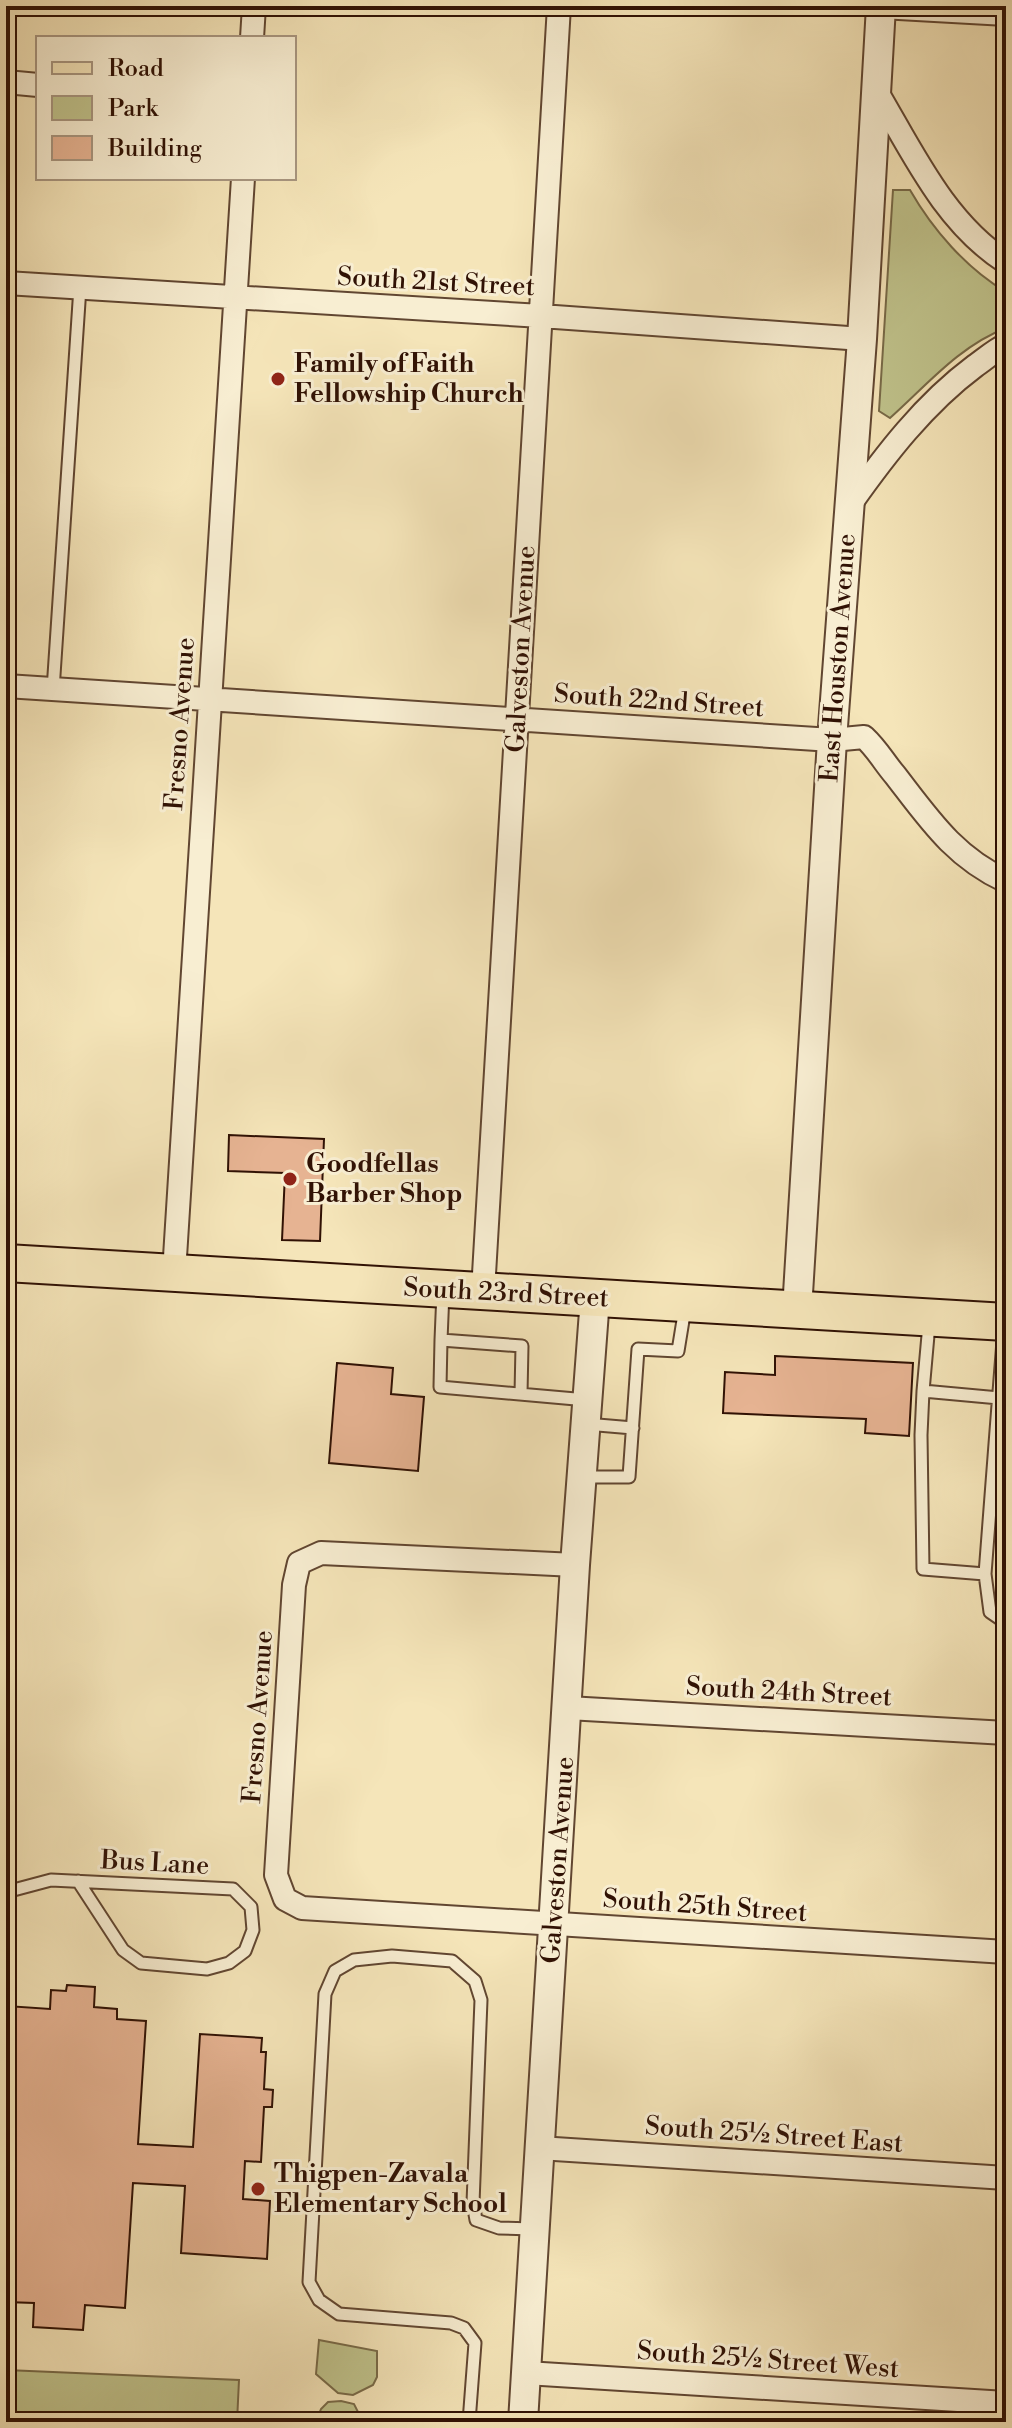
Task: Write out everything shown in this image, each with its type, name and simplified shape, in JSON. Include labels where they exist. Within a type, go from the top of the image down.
[{"type":"main road","name":"South 23rd Street","points":[[6,1263],[1005,1322]]},
{"type":"street","points":[[252,36],[254,6]]},
{"type":"street","name":"Galveston Avenue","points":[[483,1291],[559,6]]},
{"type":"street","points":[[881,7],[1006,14]]},
{"type":"street","name":"East Houston Avenue","points":[[797,1310],[881,7]]},
{"type":"street","points":[[6,82],[36,85]]},
{"type":"street","points":[[877,92],[934,188],[959,221],[990,252],[1006,262]]},
{"type":"street","name":"Fresno Avenue","points":[[174,1273],[243,180]]},
{"type":"street","name":"South 21st Street","points":[[6,283],[862,339]]},
{"type":"street","points":[[848,507],[886,453],[925,412],[958,379],[1006,345]]},
{"type":"street","name":"South 22nd Street","points":[[6,686],[832,740],[864,737],[878,750],[888,768],[945,839],[970,861],[1006,881]]},
{"type":"street","name":"Galveston Avenue","points":[[523,2422],[575,1565],[595,1298]]},
{"type":"street","name":"Fresno Avenue","points":[[276,1875],[294,1585],[299,1563],[321,1553],[575,1565]]},
{"type":"street","name":"South 24th Street","points":[[568,1708],[1006,1733]]},
{"type":"street","name":"South 25th Street","points":[[276,1875],[285,1899],[302,1908],[1006,1952]]},
{"type":"street","name":"South 25½ Street East","points":[[539,2148],[1006,2178]]},
{"type":"street","name":"South 25½ Street West","points":[[526,2373],[1006,2403]]},
{"type":"lane","points":[[53,690],[80,287]]},
{"type":"lane","points":[[443,1289],[440,1387],[521,1394],[633,1428]]},
{"type":"lane","points":[[582,1477],[629,1477],[638,1349],[678,1351],[686,1303]]},
{"type":"lane","points":[[929,1318],[921,1435],[923,1569],[985,1574]]},
{"type":"lane","points":[[1005,1322],[1003,1379],[985,1574],[990,1612],[1006,1623]]},
{"type":"lane","points":[[441,1340],[522,1346],[521,1394]]},
{"type":"lane","points":[[923,1391],[999,1398]]},
{"type":"lane","name":"Bus Lane","points":[[6,1892],[51,1880],[78,1881],[233,1889],[251,1907],[253,1930],[245,1951],[229,1963],[207,1969],[141,1963],[123,1950],[78,1881]]},
{"type":"lane","points":[[469,2422],[475,2343],[464,2328],[451,2323],[339,2314],[319,2300],[309,2282],[325,1994],[335,1971],[354,1960],[392,1956],[452,1961],[475,1981],[481,2000],[473,2203],[476,2220],[499,2228],[534,2229]]},
{"type":"green space","points":[[893,190],[910,190],[952,247],[977,272],[1006,292],[1006,328],[958,356],[890,418],[879,411]]},
{"type":"green space","points":[[319,2340],[377,2351],[377,2377],[373,2385],[353,2395],[338,2393],[316,2374]]},
{"type":"green space","points":[[6,2370],[239,2380],[237,2422],[6,2422]]},
{"type":"green space","points":[[328,2402],[354,2404],[363,2422],[316,2422],[321,2409]]},
{"type":"building","points":[[229,1135],[324,1139],[320,1241],[282,1240],[285,1173],[228,1171]]},
{"type":"building","points":[[775,1356],[913,1363],[909,1436],[865,1433],[866,1419],[723,1413],[725,1372],[775,1375]]},
{"type":"building","points":[[337,1363],[393,1368],[391,1394],[424,1397],[418,1471],[329,1463]]},
{"type":"building","points":[[67,1985],[95,1987],[94,2007],[117,2009],[117,2019],[146,2021],[138,2144],[193,2147],[200,2034],[262,2038],[261,2052],[266,2052],[264,2089],[273,2090],[272,2107],[264,2107],[261,2162],[245,2161],[243,2199],[270,2201],[267,2259],[181,2253],[185,2186],[133,2183],[125,2308],[85,2305],[83,2330],[33,2327],[34,2303],[6,2302],[7,2006],[50,2009],[51,1990],[66,1991]]},
{"type":"place","name":"Family of Faith Fellowship Church","points":[[278,379]]},
{"type":"place","name":"Goodfellas Barber Shop","points":[[290,1179]]},
{"type":"place","name":"Thigpen-Zavala Elementary School","points":[[258,2189]]}]
